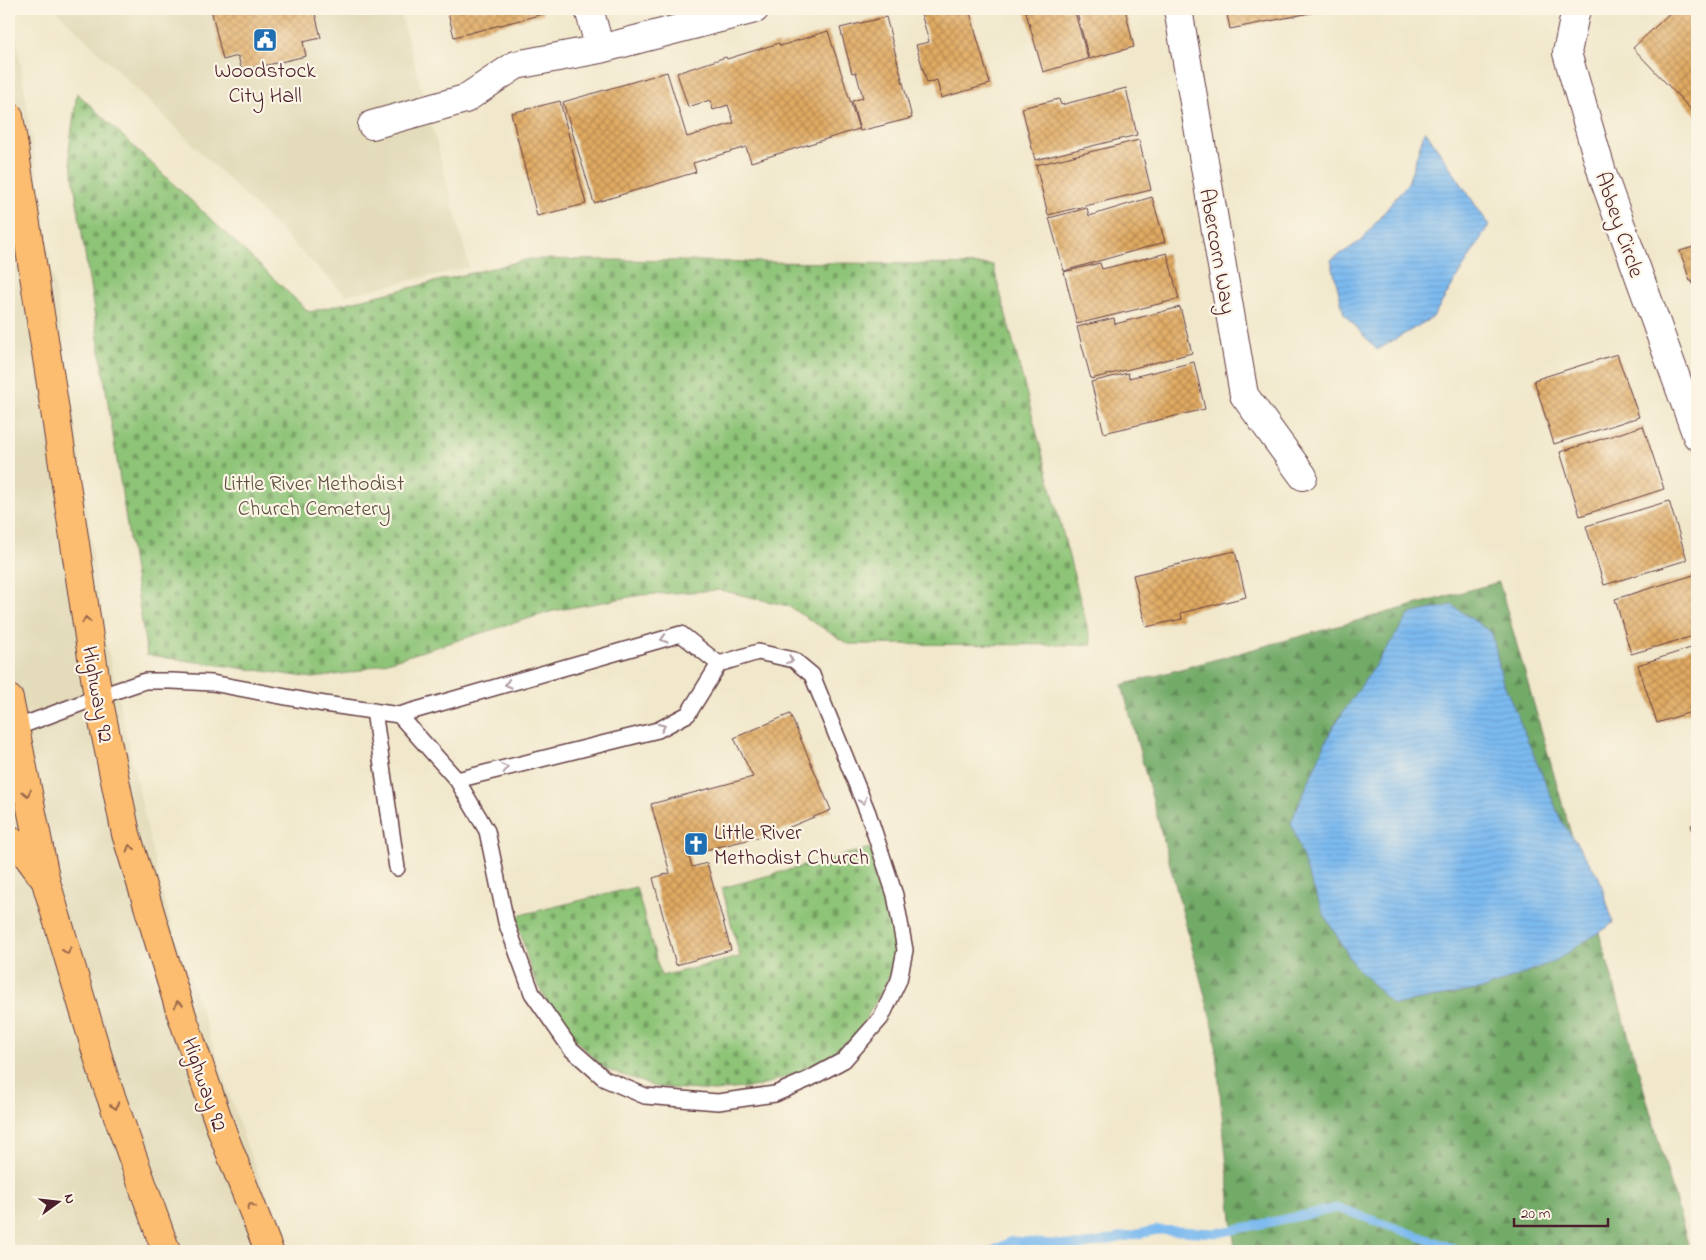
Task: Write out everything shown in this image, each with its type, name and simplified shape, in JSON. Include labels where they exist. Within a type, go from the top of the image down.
[{"type":"main road","name":"Highway 92","points":[[9,116],[98,697],[126,834],[180,1010],[223,1134],[269,1251]]},
{"type":"main road","points":[[9,699],[11,729],[46,882],[104,1077],[166,1251]]},
{"type":"main road","points":[[9,839],[26,854],[46,882]]},
{"type":"street","points":[[589,9],[600,49]]},
{"type":"street","points":[[372,125],[465,99],[516,65],[600,49],[755,9]]},
{"type":"street","name":"Abercorn Way","points":[[1178,9],[1244,395],[1303,476]]},
{"type":"street","name":"Abbey Circle","points":[[1576,9],[1567,53],[1603,176],[1697,436]]},
{"type":"lane","points":[[11,729],[145,681],[172,680],[212,683],[318,703],[399,715],[681,634],[719,664]]},
{"type":"lane","points":[[399,715],[458,780],[487,831],[506,922],[532,993],[571,1049],[605,1079],[645,1096],[718,1102],[775,1094],[809,1079],[844,1060],[881,1018],[899,980],[905,950],[895,895],[868,813],[812,675],[794,660],[758,652],[719,664],[688,714],[658,730],[458,780]]},
{"type":"lane","points":[[374,711],[397,868]]},
{"type":"shaded area","points":[[9,9],[12,9],[66,359],[104,634],[162,894],[246,1144],[289,1251],[9,1251]]},
{"type":"shaded area","points":[[55,9],[399,9],[428,110],[469,267],[346,295]]},
{"type":"green space","name":"Little River Methodist Church Cemetery","points":[[77,93],[309,312],[530,259],[993,265],[1092,645],[848,644],[788,606],[720,590],[641,595],[553,611],[355,672],[313,678],[147,655],[69,150]]},
{"type":"green space","points":[[1499,582],[1690,1251],[1235,1251],[1214,1030],[1122,685]]},
{"type":"green space","points":[[870,848],[895,925],[895,955],[887,983],[856,1035],[828,1057],[801,1071],[761,1086],[715,1091],[656,1087],[603,1068],[559,1023],[531,972],[516,916],[636,887],[661,976],[740,957],[722,888]]},
{"type":"water","points":[[1425,130],[1489,225],[1433,317],[1377,350],[1344,314],[1331,260],[1361,241],[1408,183]]},
{"type":"water","points":[[1452,605],[1492,633],[1502,679],[1561,820],[1599,877],[1613,923],[1555,961],[1487,988],[1393,1005],[1354,965],[1325,916],[1309,877],[1291,822],[1331,730],[1410,614]]},
{"type":"building","name":"Woodstock City Hall","points":[[211,9],[314,9],[321,38],[303,42],[306,56],[242,71],[238,56],[223,60]]},
{"type":"building","points":[[447,9],[542,9],[543,14],[454,37]]},
{"type":"building","points":[[935,9],[969,9],[990,84],[941,98],[937,80],[927,83],[916,45],[929,42],[921,13]]},
{"type":"building","points":[[1025,9],[1074,9],[1088,59],[1043,72]]},
{"type":"building","points":[[1076,9],[1125,9],[1134,47],[1089,59]]},
{"type":"building","points":[[1226,9],[1319,9],[1320,11],[1230,29]]},
{"type":"building","points":[[1674,9],[1697,9],[1697,116],[1633,48]]},
{"type":"building","points":[[886,17],[912,118],[860,131],[852,101],[863,98],[856,72],[852,73],[840,28]]},
{"type":"building","points":[[828,31],[859,129],[751,162],[746,147],[693,163],[696,172],[594,203],[563,102],[667,72],[687,137],[734,123],[728,105],[713,110],[710,100],[688,107],[677,73],[726,57],[727,59],[779,43],[780,46]]},
{"type":"building","points":[[1126,88],[1137,135],[1035,160],[1022,108],[1059,99],[1061,105]]},
{"type":"building","points":[[560,101],[586,204],[537,216],[511,113]]},
{"type":"building","points":[[1139,140],[1151,190],[1048,215],[1036,165]]},
{"type":"building","points":[[1152,197],[1165,242],[1064,271],[1049,218],[1087,208],[1089,216]]},
{"type":"building","points":[[1697,246],[1697,295],[1680,251]]},
{"type":"building","points":[[1167,253],[1179,299],[1077,324],[1064,272],[1100,263],[1102,269]]},
{"type":"building","points":[[1180,307],[1192,353],[1091,379],[1077,327],[1114,318],[1115,324]]},
{"type":"building","points":[[1617,354],[1639,417],[1554,444],[1534,380]]},
{"type":"building","points":[[1194,362],[1205,409],[1104,433],[1091,382],[1128,373],[1129,378]]},
{"type":"building","points":[[1643,426],[1664,489],[1580,516],[1560,452]]},
{"type":"building","points":[[1669,501],[1687,560],[1604,585],[1586,526]]},
{"type":"building","points":[[1235,551],[1246,597],[1181,613],[1182,619],[1146,627],[1133,575]]},
{"type":"building","points":[[1697,574],[1697,635],[1631,654],[1615,599]]},
{"type":"building","points":[[1697,646],[1697,710],[1657,723],[1638,665]]},
{"type":"building","name":"Little River Methodist Church","points":[[790,714],[831,810],[773,834],[688,854],[692,867],[707,863],[731,950],[676,965],[653,878],[670,873],[651,804],[753,777],[734,738]]},
{"type":"building","points":[[1697,823],[1697,847],[1691,825]]},
{"type":"waterway","points":[[993,1251],[1012,1241],[1080,1246],[1157,1230],[1218,1233],[1338,1208],[1461,1251]]},
{"type":"place","name":"Woodstock City Hall","points":[[265,40]]},
{"type":"place","name":"Little River Methodist Church","points":[[696,844]]}]
